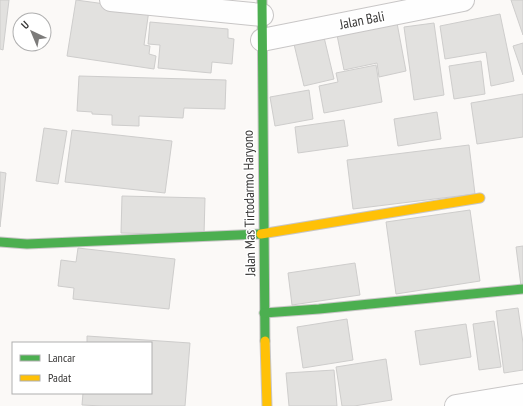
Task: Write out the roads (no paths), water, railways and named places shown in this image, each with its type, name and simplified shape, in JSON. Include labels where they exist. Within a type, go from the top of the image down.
[{"type":"street","points":[[112,0],[262,7]]},
{"type":"street","name":"Jalan Bali","points":[[262,40],[463,0]]},
{"type":"street","name":"Jalan Mas Tirtodarmo Haryono","points":[[262,7],[264,313],[267,406]]},
{"type":"street","points":[[0,242],[27,244],[264,234],[480,198]]},
{"type":"street","points":[[264,313],[523,289]]},
{"type":"street","points":[[456,406],[523,395]]}]
